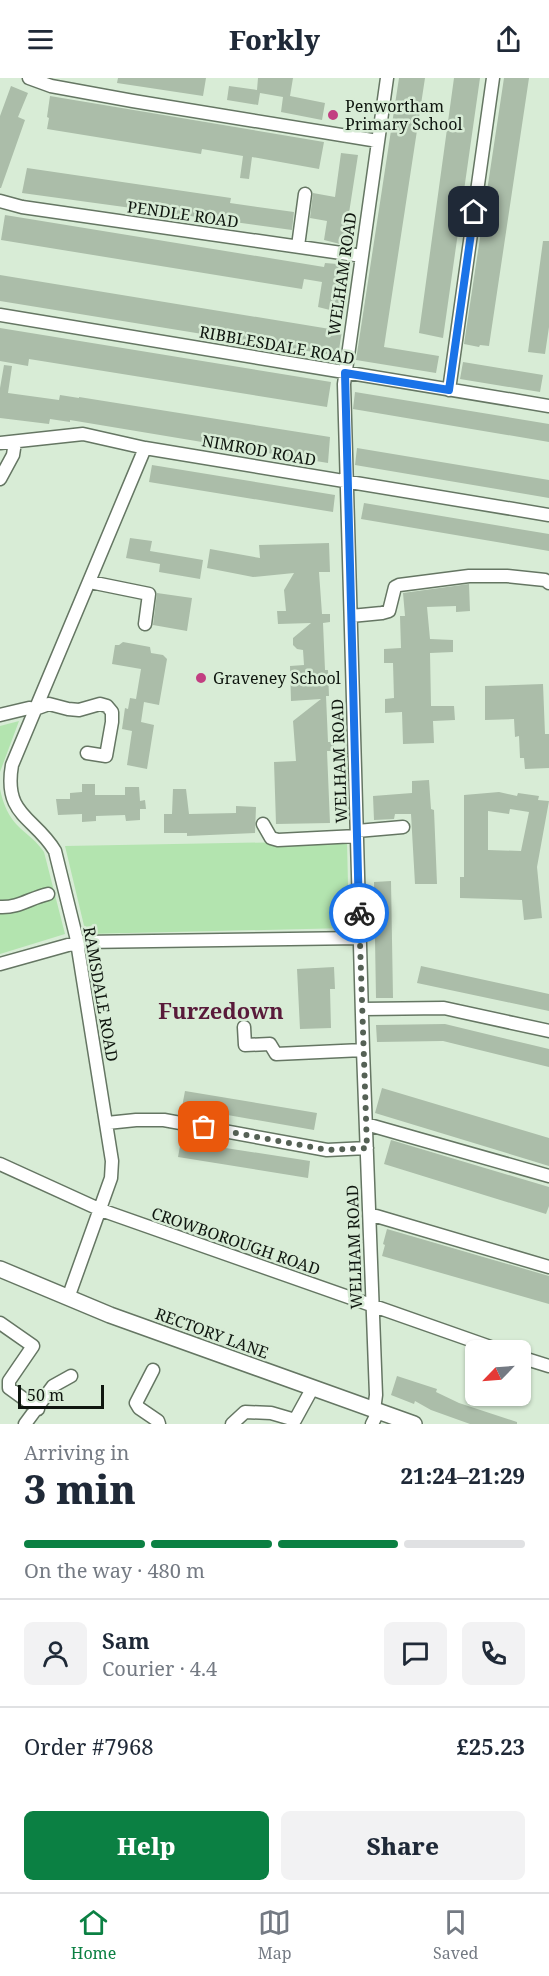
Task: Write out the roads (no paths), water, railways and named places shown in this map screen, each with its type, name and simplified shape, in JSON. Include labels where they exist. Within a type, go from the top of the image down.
[{"type":"main road","name":"RECTORY LANE","points":[[0,1269],[110,1316],[312,1389],[374,1415],[414,1424]]},
{"type":"street","points":[[29,78],[51,86],[123,99],[378,141]]},
{"type":"street","name":"WELHAM ROAD","points":[[374,1415],[376,1395],[363,1050],[345,373],[387,78]]},
{"type":"street","points":[[449,390],[494,78]]},
{"type":"street","points":[[298,246],[305,194]]},
{"type":"street","name":"PENDLE ROAD","points":[[1,204],[362,256]]},
{"type":"street","name":"RIBBLESDALE ROAD","points":[[0,315],[549,406]]},
{"type":"street","name":"NIMROD ROAD","points":[[0,443],[83,434],[145,448],[549,514]]},
{"type":"street","points":[[0,479],[13,455],[15,442]]},
{"type":"street","name":"RAMSDALE ROAD","points":[[68,1298],[112,1170],[107,1123],[77,943],[55,851],[49,841],[21,815],[10,787],[10,778],[12,765],[145,448]]},
{"type":"street","points":[[351,616],[388,611],[395,587],[399,585],[469,576],[507,576],[545,580],[549,583]]},
{"type":"street","points":[[90,582],[149,594],[145,624]]},
{"type":"street","points":[[0,715],[50,704],[79,710],[100,704],[107,706],[112,712],[112,722],[106,756],[87,753]]},
{"type":"street","points":[[262,824],[271,838],[278,840],[357,834],[403,827]]},
{"type":"street","points":[[0,907],[14,907],[48,894]]},
{"type":"street","points":[[0,964],[77,943],[360,938]]},
{"type":"street","points":[[363,1009],[444,1008],[549,1032]]},
{"type":"street","points":[[244,1027],[245,1045],[270,1044],[276,1054],[363,1050]]},
{"type":"street","points":[[107,1123],[164,1120],[327,1150],[367,1148]]},
{"type":"street","points":[[366,1124],[549,1176]]},
{"type":"street","name":"CROWBOROUGH ROAD","points":[[0,1164],[100,1210],[470,1340]]},
{"type":"street","points":[[370,1216],[549,1267]]},
{"type":"street","points":[[0,1323],[33,1346],[9,1381],[9,1388],[38,1408]]},
{"type":"street","points":[[531,1360],[549,1366]]},
{"type":"street","points":[[153,1370],[136,1399],[136,1403],[159,1424]]},
{"type":"street","points":[[25,1424],[53,1386],[71,1376]]},
{"type":"street","points":[[232,1424],[245,1412],[271,1413],[295,1419],[312,1389]]},
{"type":"place","name":"Penwortham Primary School","points":[[333,115]]},
{"type":"place","name":"Graveney School","points":[[201,678]]},
{"type":"district","name":"Furzedown","points":[[221,1011]]}]
